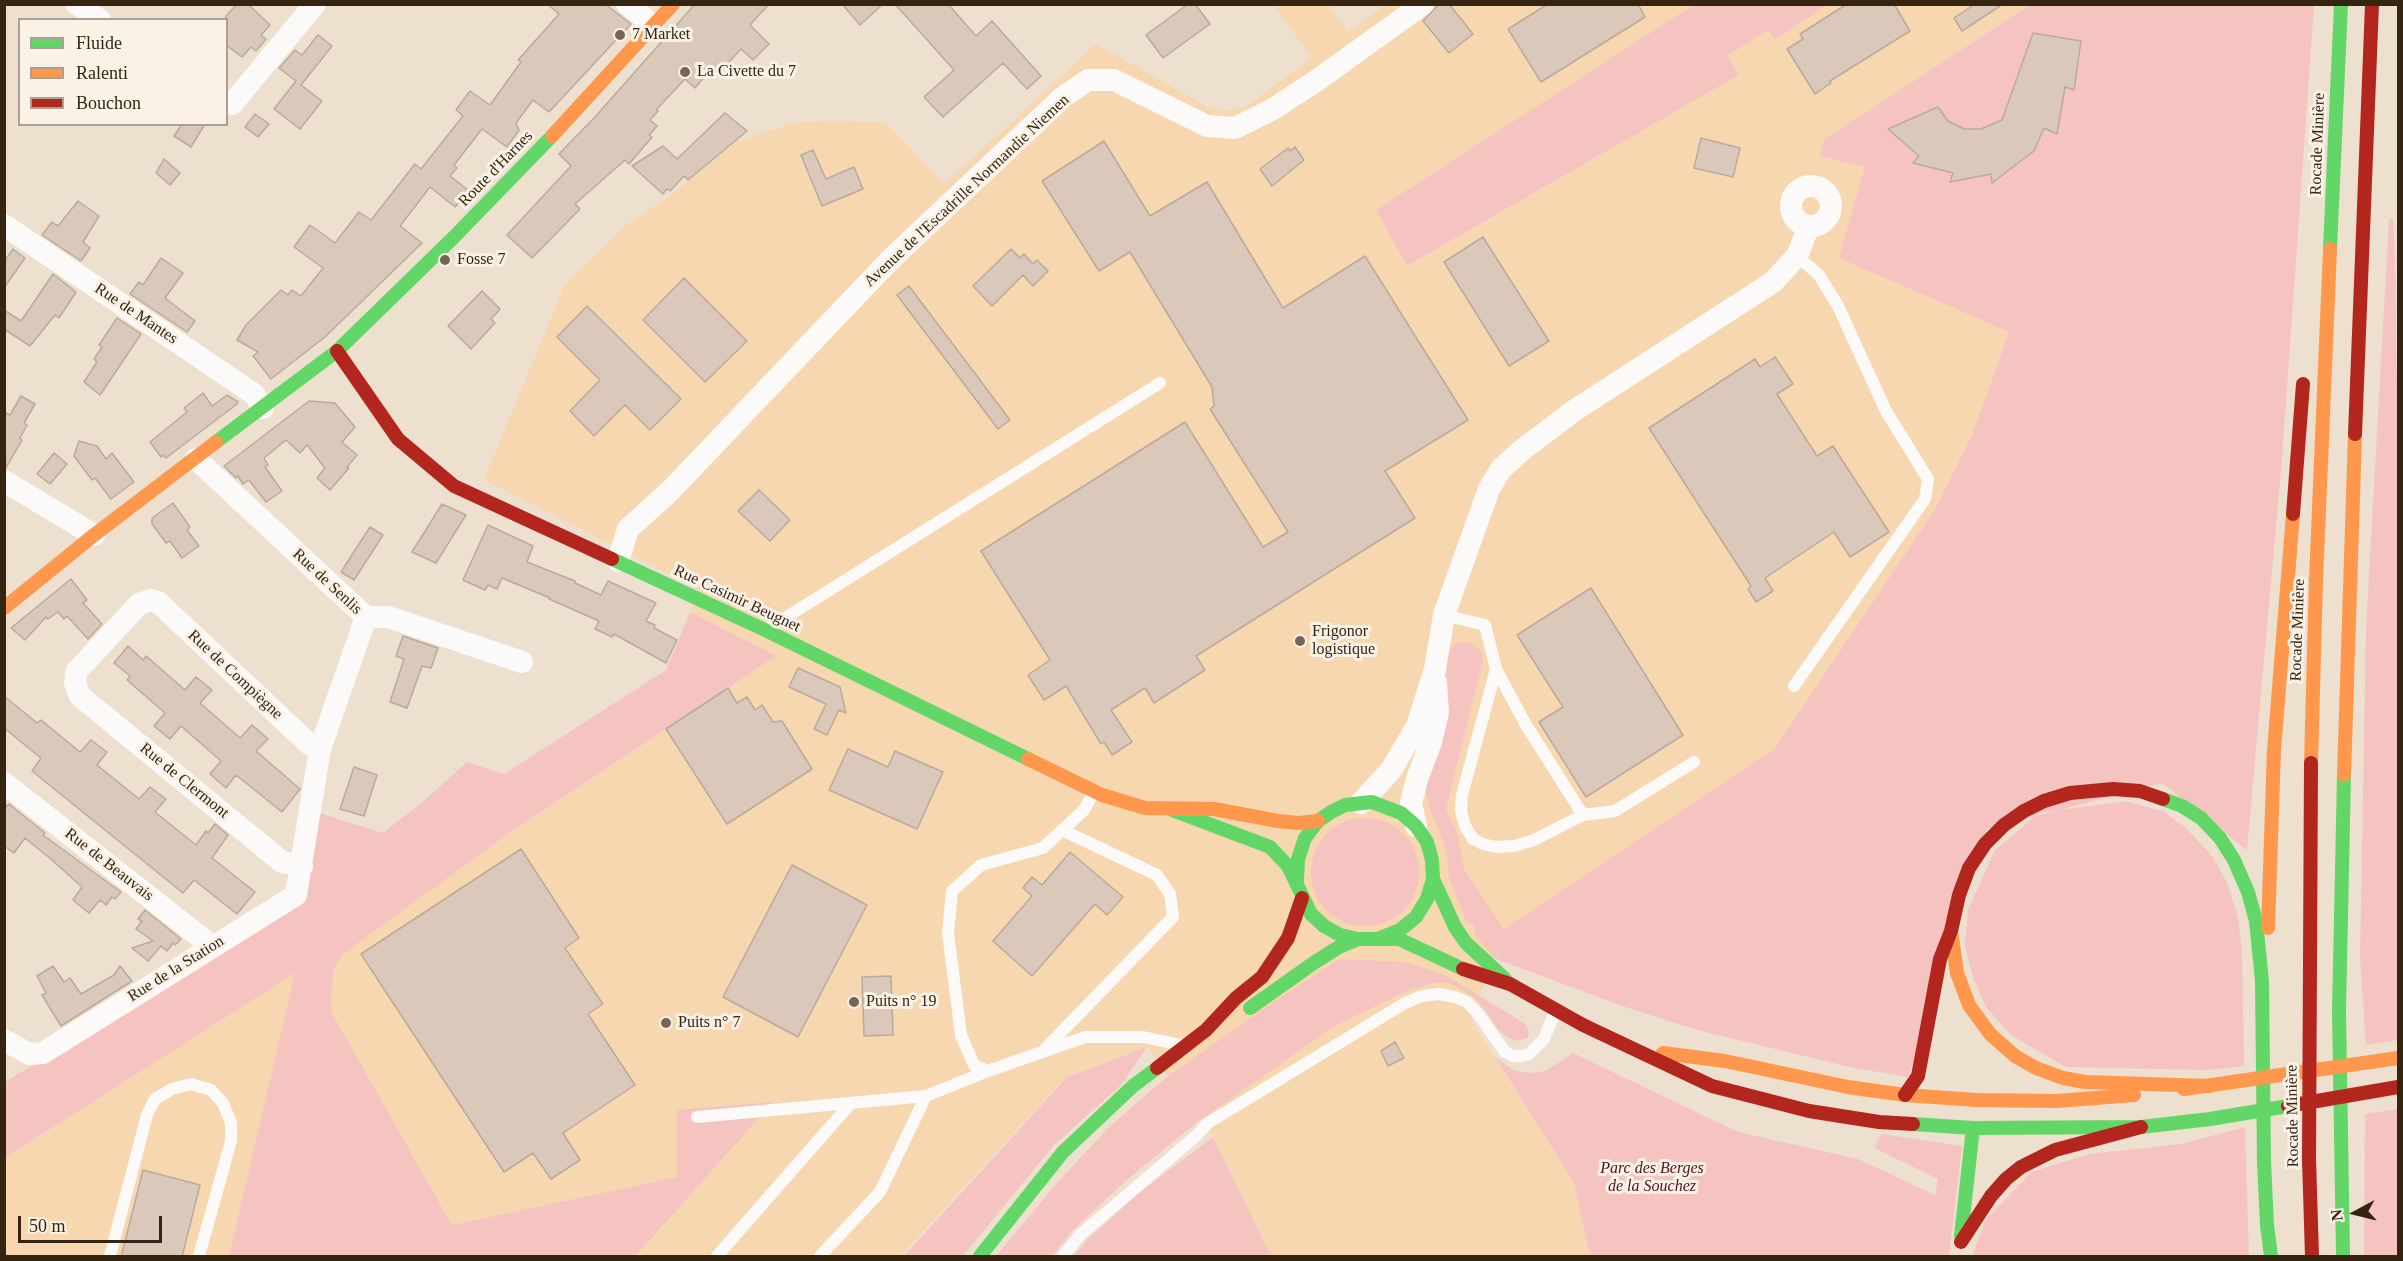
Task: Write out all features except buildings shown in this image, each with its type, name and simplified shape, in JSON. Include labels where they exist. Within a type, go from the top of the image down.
[{"type":"main road","name":"Route d'Harnes","points":[[4,608],[94,535],[337,351],[455,236],[582,105],[673,4]]},
{"type":"main road","name":"Rocade Minière","points":[[2312,1257],[2309,1159],[2309,833],[2316,580],[2341,4]]},
{"type":"main road","points":[[2343,1257],[2340,1011],[2349,580],[2372,4]]},
{"type":"main road","points":[[2320,142],[2337,82]]},
{"type":"main road","name":"Rue Casimir Beugnet","points":[[337,351],[389,430],[453,486],[765,630],[1095,791],[1144,808],[1172,810]]},
{"type":"main road","points":[[2262,981],[2268,922],[2275,739],[2304,364]]},
{"type":"main road","points":[[1844,1116],[1888,1107],[1905,1095],[1918,1076],[1940,959],[1951,931],[1959,895],[1969,868],[1985,844],[2004,825],[2044,801],[2070,793],[2113,789],[2140,791],[2182,806],[2201,818],[2220,838],[2234,860],[2248,892],[2256,921],[2262,981],[2264,1162],[2271,1257]]},
{"type":"main road","points":[[1297,881],[1298,859],[1305,838],[1318,821],[1330,812],[1345,805],[1372,802],[1401,813],[1416,826],[1427,842],[1432,860],[1433,879],[1427,899],[1416,917],[1400,930],[1380,938]]},
{"type":"main road","points":[[1172,810],[1214,809],[1278,821],[1298,823],[1318,821]]},
{"type":"main road","points":[[1172,810],[1270,847],[1288,866],[1311,914],[1324,926],[1340,935],[1358,939],[1399,939],[1471,973],[1510,984],[1583,1024],[1712,1086],[1809,1111],[1879,1122],[1973,1128],[2141,1127],[2210,1119],[2398,1088]]},
{"type":"main road","points":[[1433,879],[1455,927],[1466,943],[1510,984]]},
{"type":"main road","points":[[980,1257],[1064,1152],[1133,1086],[1206,1030],[1236,998],[1262,977],[1288,938],[1302,898]]},
{"type":"main road","points":[[1951,931],[1957,973],[1969,1005],[1990,1034],[2015,1056],[2063,1078],[2085,1082],[2210,1086]]},
{"type":"main road","points":[[1206,1030],[1243,1013],[1315,962],[1339,947],[1358,939]]},
{"type":"main road","points":[[1639,1050],[1725,1061],[1848,1087],[1905,1095],[2057,1101],[2111,1098],[2210,1086],[2398,1059]]},
{"type":"main road","points":[[2377,1091],[2398,1078]]},
{"type":"main road","points":[[1940,1098],[1966,1117],[1973,1128],[1959,1257]]},
{"type":"main road","points":[[1961,1242],[1991,1196],[2021,1167],[2055,1150],[2141,1127]]},
{"type":"main road","points":[[2263,1257],[2267,1225]]},
{"type":"street","points":[[77,4],[97,18]]},
{"type":"street","points":[[229,103],[315,4]]},
{"type":"street","points":[[627,4],[653,25]]},
{"type":"street","name":"Avenue de l'Escadrille Normandie Niemen","points":[[618,561],[628,530],[670,491],[890,260],[1063,97],[1088,80],[1114,80],[1207,126],[1235,128],[1273,109],[1316,81],[1424,4]]},
{"type":"street","name":"Rue de Mantes","points":[[4,225],[254,394],[263,408]]},
{"type":"street","points":[[1361,803],[1401,755],[1417,726],[1435,669],[1444,615],[1488,489],[1501,469],[1575,410],[1773,282],[1797,256],[1809,226]]},
{"type":"street","name":"Rue de Senlis","points":[[196,459],[366,617],[388,616],[522,662]]},
{"type":"street","points":[[4,481],[94,535]]},
{"type":"street","name":"Rue de Compiègne","points":[[75,683],[76,672],[139,604],[151,600],[158,602],[309,744],[320,750]]},
{"type":"street","name":"Rue de la Station","points":[[4,1040],[29,1054],[43,1053],[296,895],[320,750],[366,617]]},
{"type":"street","points":[[1416,826],[1411,803],[1431,742],[1438,712],[1435,669]]},
{"type":"street","name":"Rue de Clermont","points":[[75,683],[80,696],[282,862],[302,866]]},
{"type":"street","name":"Rue de Beauvais","points":[[4,783],[213,947]]},
{"type":"lane","points":[[1794,686],[1925,499],[1928,479],[1886,411],[1838,306],[1819,275],[1797,256]]},
{"type":"lane","points":[[765,630],[1160,383]]},
{"type":"lane","points":[[1444,615],[1485,625],[1496,669],[1512,695],[1526,725],[1583,815]]},
{"type":"lane","points":[[1496,669],[1462,795],[1461,811],[1465,826],[1473,839],[1483,844],[1496,847],[1514,846],[1534,840],[1583,815],[1615,811],[1694,762]]},
{"type":"lane","points":[[988,1071],[974,1065],[961,1035],[948,933],[952,891],[981,865],[1043,848],[1084,810],[1095,791]]},
{"type":"lane","points":[[1042,1052],[1173,917],[1170,894],[1157,875],[1062,830]]},
{"type":"lane","points":[[1063,1257],[1080,1235],[1195,1137],[1208,1123],[1405,1003],[1422,996],[1439,994],[1467,1002],[1505,1052],[1513,1056],[1529,1054],[1544,1039],[1556,1009]]},
{"type":"lane","points":[[696,1117],[926,1096],[988,1071],[1085,1037],[1143,1037],[1186,1046]]},
{"type":"lane","points":[[110,1257],[147,1115],[155,1099],[172,1089],[191,1084],[211,1090],[223,1103],[231,1123],[231,1141],[199,1257]]},
{"type":"lane","points":[[820,1257],[880,1192],[926,1096]]},
{"type":"lane","points":[[717,1257],[851,1103]]},
{"type":"shaded area","points":[[1274,5],[1328,5],[1348,32],[1386,5],[1695,5],[1376,210],[1408,266],[1739,75],[1726,56],[1807,5],[2028,5],[1824,140],[1820,155],[1865,167],[1840,258],[2009,332],[1972,435],[1934,511],[1775,748],[1504,930],[1471,1020],[1574,1183],[1590,1256],[1271,1256],[1213,1137],[1147,1047],[1066,1077],[900,1256],[637,1256],[772,1102],[678,1177],[452,1225],[332,1013],[331,995],[334,969],[343,954],[508,834],[775,656],[690,612],[697,588],[484,480],[565,284],[628,224],[673,194],[734,142],[798,122],[886,123],[944,184],[1096,44],[1210,108],[1232,110],[1245,107],[1312,58]]},
{"type":"shaded area","points":[[296,972],[229,1256],[5,1256],[5,1158]]},
{"type":"green space","points":[[1695,4],[1828,5],[1775,39],[1768,30],[1727,56],[1739,75],[1407,266],[1376,210]]},
{"type":"green space","points":[[2029,5],[2314,5],[2282,459],[2247,850],[2162,783],[1987,829],[1908,1077],[1854,1068],[1697,1030],[1619,1005],[1494,958],[1474,933],[1475,925],[1467,923],[1449,878],[1447,855],[1426,794],[1427,774],[1446,685],[1447,655],[1454,645],[1462,642],[1469,642],[1481,650],[1483,661],[1446,809],[1457,833],[1464,869],[1504,929],[1775,748],[1934,511],[1972,435],[2009,332],[1839,258],[1865,167],[1820,156],[1824,140]]},
{"type":"green space","points":[[2389,219],[2393,219],[2395,254],[2398,448],[2398,1040],[2366,1045],[2360,958],[2366,629]]},
{"type":"green space","points":[[690,612],[776,656],[508,834],[343,954],[334,969],[331,995],[332,1013],[452,1225],[677,1177],[677,1110],[773,1102],[636,1256],[229,1256],[295,973],[5,1158],[5,1082],[300,902],[316,812],[383,833],[425,800],[467,762],[504,774],[666,670]]},
{"type":"green space","points":[[2126,801],[2164,812],[2185,827],[2211,855],[2227,882],[2238,917],[2242,953],[2244,1066],[2207,1070],[2066,1067],[2011,1035],[1986,1007],[1973,978],[1965,946],[1968,910],[1995,850],[2039,813]]},
{"type":"green space","points":[[1365,818],[1386,822],[1403,834],[1415,851],[1419,872],[1415,893],[1403,910],[1386,922],[1365,926],[1344,922],[1327,910],[1315,893],[1311,872],[1315,851],[1327,834],[1344,822]]},
{"type":"green space","points":[[1340,959],[1406,962],[1447,976],[1524,1023],[1529,1031],[1528,1038],[1515,1041],[1506,1036],[1498,1030],[1475,998],[1452,984],[1438,982],[1411,989],[1335,1026],[1200,1120],[1129,1178],[1073,1230],[1052,1256],[996,1256],[1057,1183],[1109,1127],[1168,1076],[1275,1001]]},
{"type":"green space","points":[[1147,1047],[1121,1085],[1054,1145],[963,1256],[904,1256],[1067,1077]]},
{"type":"green space","name":"Parc des Berges de la Souchez","points":[[1573,1053],[1738,1132],[1858,1159],[1935,1195],[1938,1179],[1874,1148],[1882,1134],[1962,1146],[1949,1256],[1590,1256],[1574,1183],[1495,1057],[1515,1071],[1529,1073],[1546,1071]]},
{"type":"green space","points":[[2398,1109],[2398,1256],[2364,1256],[2365,1114]]},
{"type":"green space","points":[[2245,1127],[2249,1256],[1972,1256],[1986,1219],[2032,1172],[2089,1154],[2181,1144]]},
{"type":"green space","points":[[1213,1137],[1271,1256],[1074,1256],[1087,1240],[1139,1193]]},
{"type":"traffic: fast","points":[[2330,249],[2341,4]]},
{"type":"traffic: fast","points":[[216,442],[337,351],[455,236],[552,136]]},
{"type":"traffic: fast","points":[[612,559],[765,630],[1028,759]]},
{"type":"traffic: fast","points":[[2343,1256],[2339,1011],[2344,775]]},
{"type":"traffic: fast","points":[[2163,799],[2182,806],[2201,818],[2220,838],[2234,860],[2248,892],[2256,921],[2262,981],[2264,1162],[2271,1256]]},
{"type":"traffic: fast","points":[[1297,881],[1298,859],[1305,838],[1318,821],[1331,812],[1345,805],[1372,802],[1401,813],[1416,826],[1427,842],[1432,860],[1433,879],[1427,899],[1416,917],[1400,930],[1380,938]]},
{"type":"traffic: fast","points":[[1172,810],[1270,847],[1288,866],[1311,914],[1324,926],[1340,935],[1358,939],[1399,939],[1463,969]]},
{"type":"traffic: fast","points":[[1433,879],[1455,927],[1466,943],[1505,979]]},
{"type":"traffic: fast","points":[[1250,1008],[1315,962],[1339,947],[1358,939]]},
{"type":"traffic: fast","points":[[980,1256],[1063,1152],[1133,1086],[1157,1068]]},
{"type":"traffic: fast","points":[[1913,1124],[1973,1128],[2141,1127],[2210,1119],[2288,1106]]},
{"type":"traffic: fast","points":[[1961,1236],[1973,1128]]},
{"type":"traffic: slow","points":[[552,136],[673,4]]},
{"type":"traffic: slow","points":[[2311,763],[2330,249]]},
{"type":"traffic: slow","points":[[2344,775],[2355,434]]},
{"type":"traffic: slow","points":[[4,608],[94,535],[216,442]]},
{"type":"traffic: slow","points":[[2268,928],[2274,750],[2293,514]]},
{"type":"traffic: slow","points":[[1028,759],[1102,795],[1145,808],[1214,809],[1278,821],[1298,823],[1318,821]]},
{"type":"traffic: slow","points":[[1952,937],[1957,973],[1969,1005],[1990,1034],[2015,1056],[2036,1068],[2063,1078],[2085,1082],[2210,1086]]},
{"type":"traffic: slow","points":[[1663,1053],[1725,1061],[1848,1087],[1905,1095],[1977,1100],[2057,1101],[2134,1095]]},
{"type":"traffic: slow","points":[[2184,1089],[2398,1058]]},
{"type":"traffic: jam","points":[[2355,434],[2372,4]]},
{"type":"traffic: jam","points":[[337,351],[398,439],[454,486],[612,559]]},
{"type":"traffic: jam","points":[[2293,514],[2303,384]]},
{"type":"traffic: jam","points":[[2311,763],[2309,1159],[2312,1256]]},
{"type":"traffic: jam","points":[[1905,1095],[1918,1076],[1940,959],[1951,931],[1959,895],[1969,868],[1985,844],[2004,825],[2024,811],[2044,801],[2070,793],[2113,789],[2140,791],[2163,799]]},
{"type":"traffic: jam","points":[[1157,1068],[1206,1030],[1236,998],[1262,977],[1288,938],[1302,898]]},
{"type":"traffic: jam","points":[[1463,969],[1510,984],[1583,1025],[1712,1086],[1809,1111],[1879,1122],[1913,1124]]},
{"type":"traffic: jam","points":[[2288,1106],[2398,1087]]},
{"type":"traffic: jam","points":[[1961,1242],[1991,1196],[2021,1167],[2055,1150],[2141,1127]]},
{"type":"place","name":"7 Market","points":[[620,35]]},
{"type":"place","name":"La Civette du 7","points":[[685,72]]},
{"type":"place","name":"Fosse 7","points":[[445,260]]},
{"type":"place","name":"Frigonor logistique","points":[[1300,641]]},
{"type":"place","name":"Puits n° 19","points":[[854,1002]]},
{"type":"place","name":"Puits n° 7","points":[[666,1023]]}]
